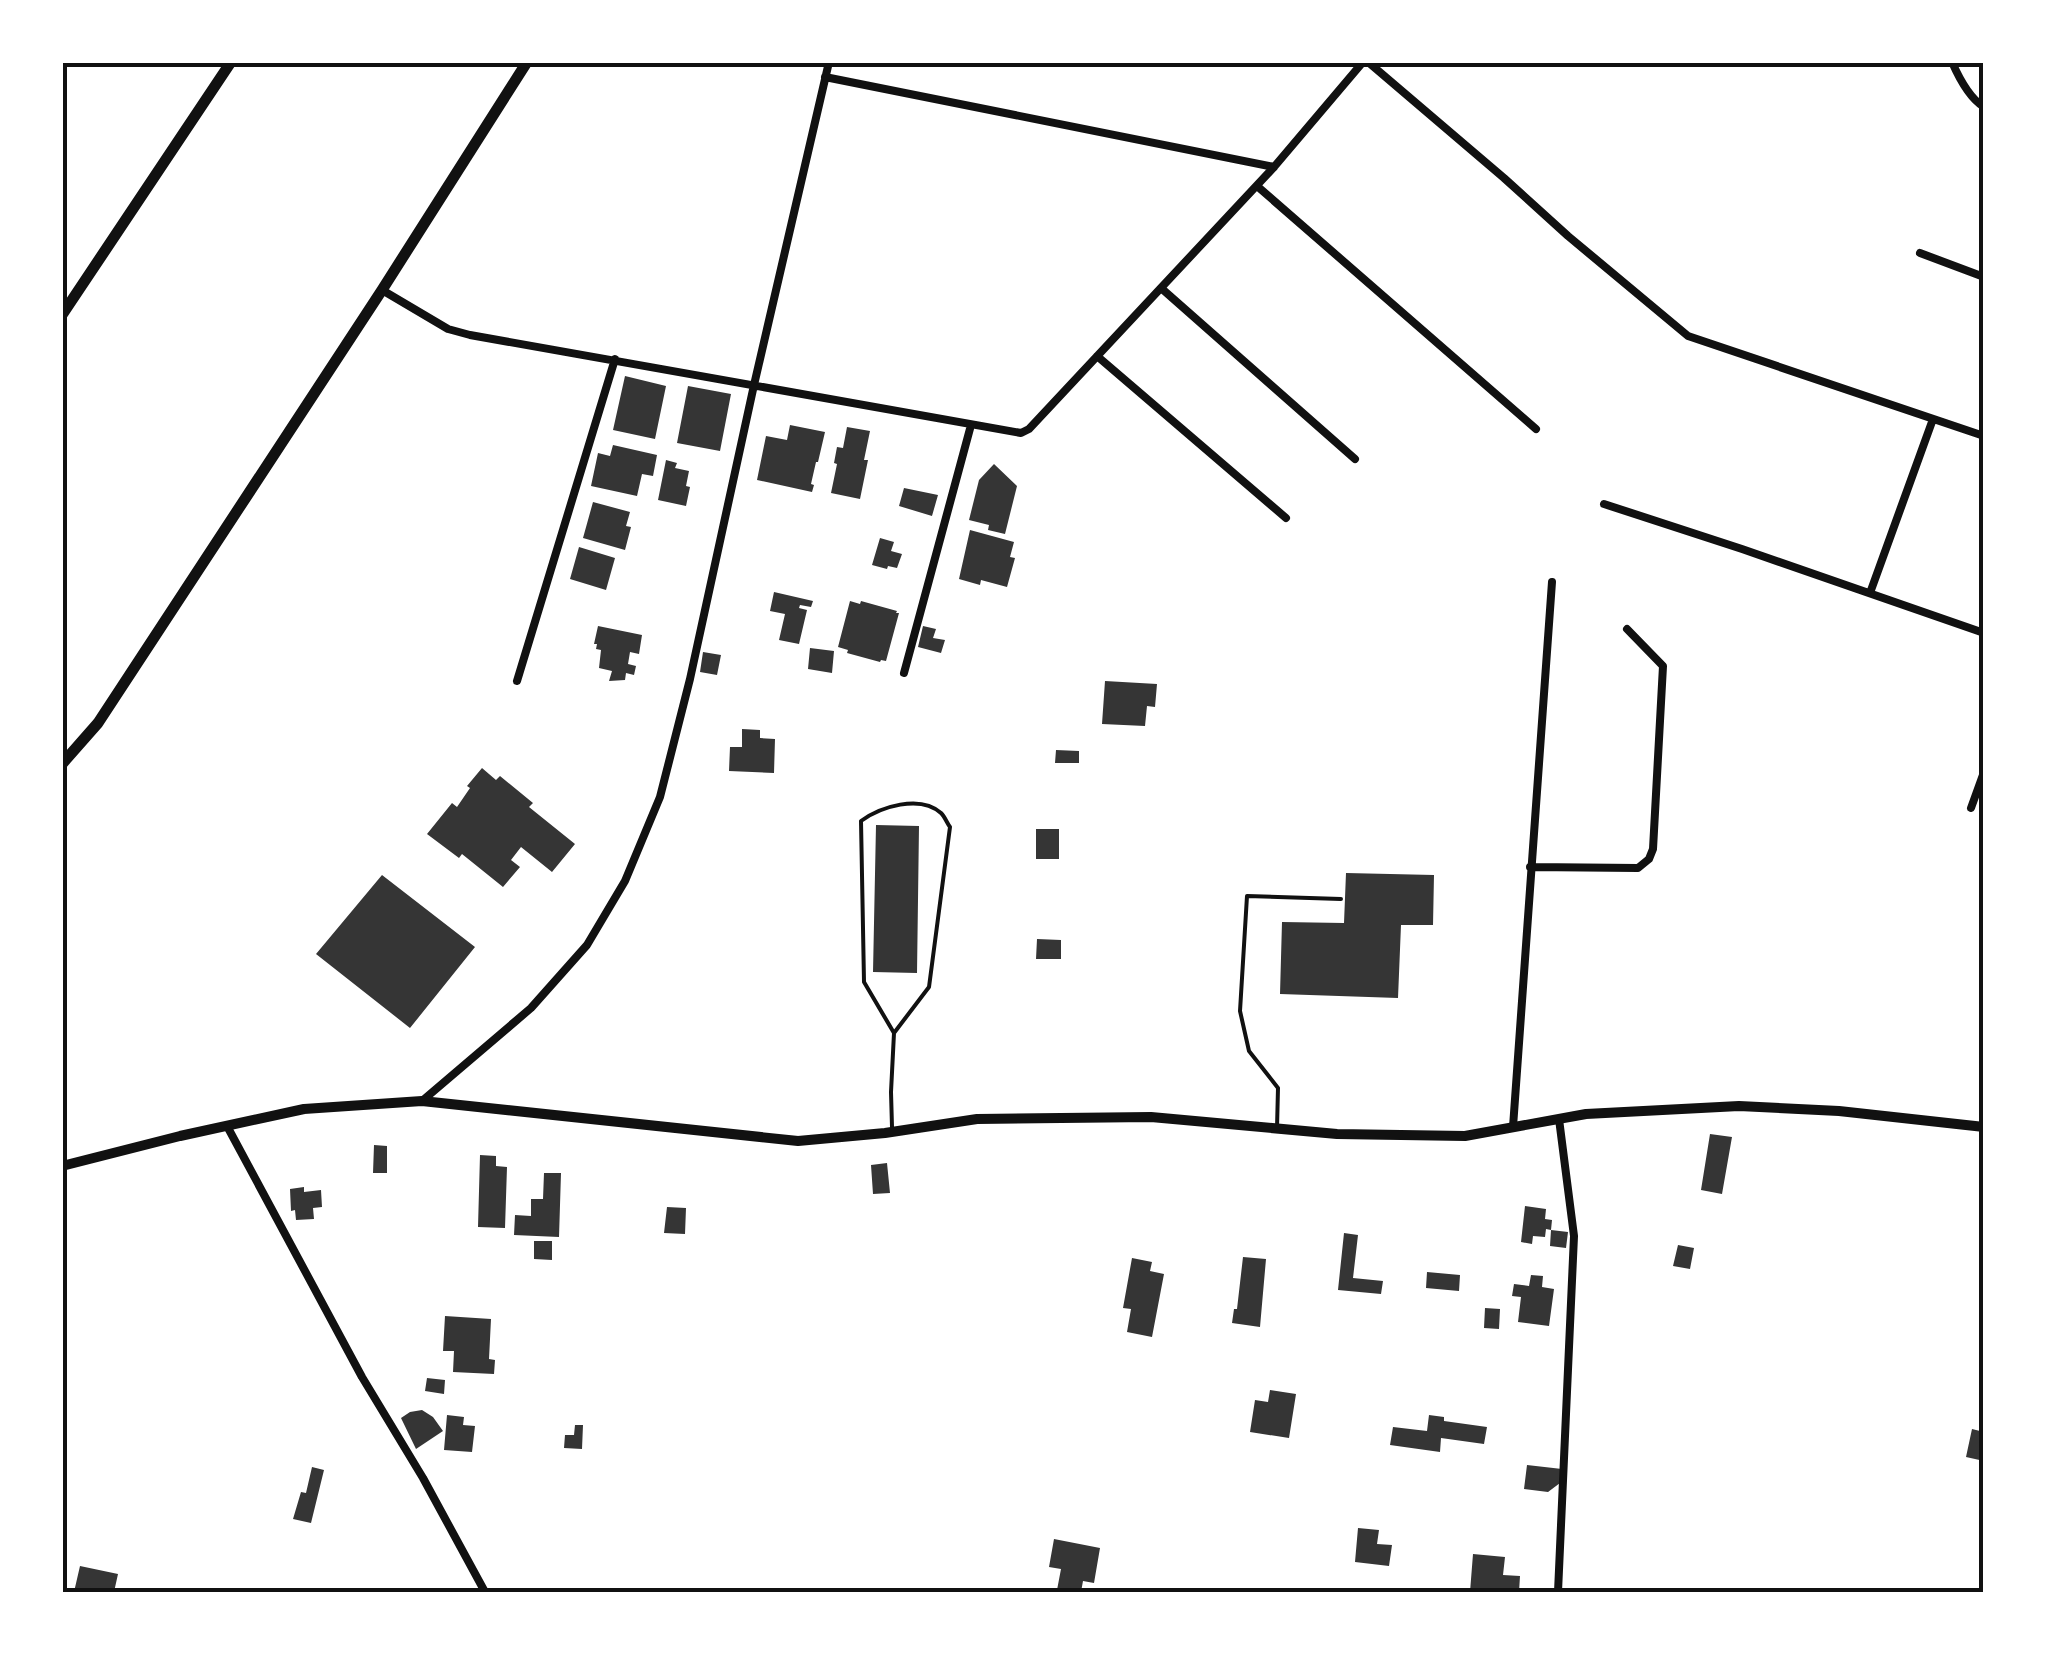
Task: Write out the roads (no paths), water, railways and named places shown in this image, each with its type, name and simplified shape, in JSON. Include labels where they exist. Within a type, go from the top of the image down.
[{"type":"main road","points":[[62,315],[231,62]]},
{"type":"main road","points":[[62,764],[98,724],[528,62]]},
{"type":"street","points":[[422,1101],[532,1008],[587,945],[625,881],[660,798],[828,62]]},
{"type":"street","points":[[382,290],[448,329],[470,335],[1021,433],[1029,429],[1274,167],[1366,62],[1688,336],[1984,436]]},
{"type":"street","points":[[1952,62],[1978,105],[1984,107]]},
{"type":"street","points":[[825,77],[1274,167]]},
{"type":"street","points":[[1256,186],[1536,430]]},
{"type":"street","points":[[1920,252],[1984,277]]},
{"type":"street","points":[[1161,288],[1355,459]]},
{"type":"street","points":[[1098,356],[1286,518]]},
{"type":"street","points":[[517,682],[616,359]]},
{"type":"street","points":[[1870,594],[1933,418]]},
{"type":"street","points":[[904,672],[971,425]]},
{"type":"street","points":[[1604,504],[1984,634]]},
{"type":"street","points":[[1512,1128],[1552,582]]},
{"type":"street","points":[[1530,867],[1638,868],[1649,859],[1653,849],[1663,666],[1626,629]]},
{"type":"street","points":[[1971,808],[1984,772]]},
{"type":"street","points":[[62,1166],[304,1109],[422,1101],[798,1141],[977,1119],[1114,1117],[1337,1134],[1466,1136],[1604,1113],[1781,1107],[1984,1127]]},
{"type":"street","points":[[1558,1119],[1574,1236],[1558,1592]]},
{"type":"street","points":[[227,1126],[362,1377],[485,1592]]},
{"type":"lane","points":[[892,1132],[894,1032],[929,987],[950,828],[941,813],[924,804],[898,804],[874,811],[860,821],[864,982],[894,1032]]},
{"type":"lane","points":[[1276,1128],[1278,1088],[1249,1050],[1240,1010],[1247,896],[1341,899]]}]
